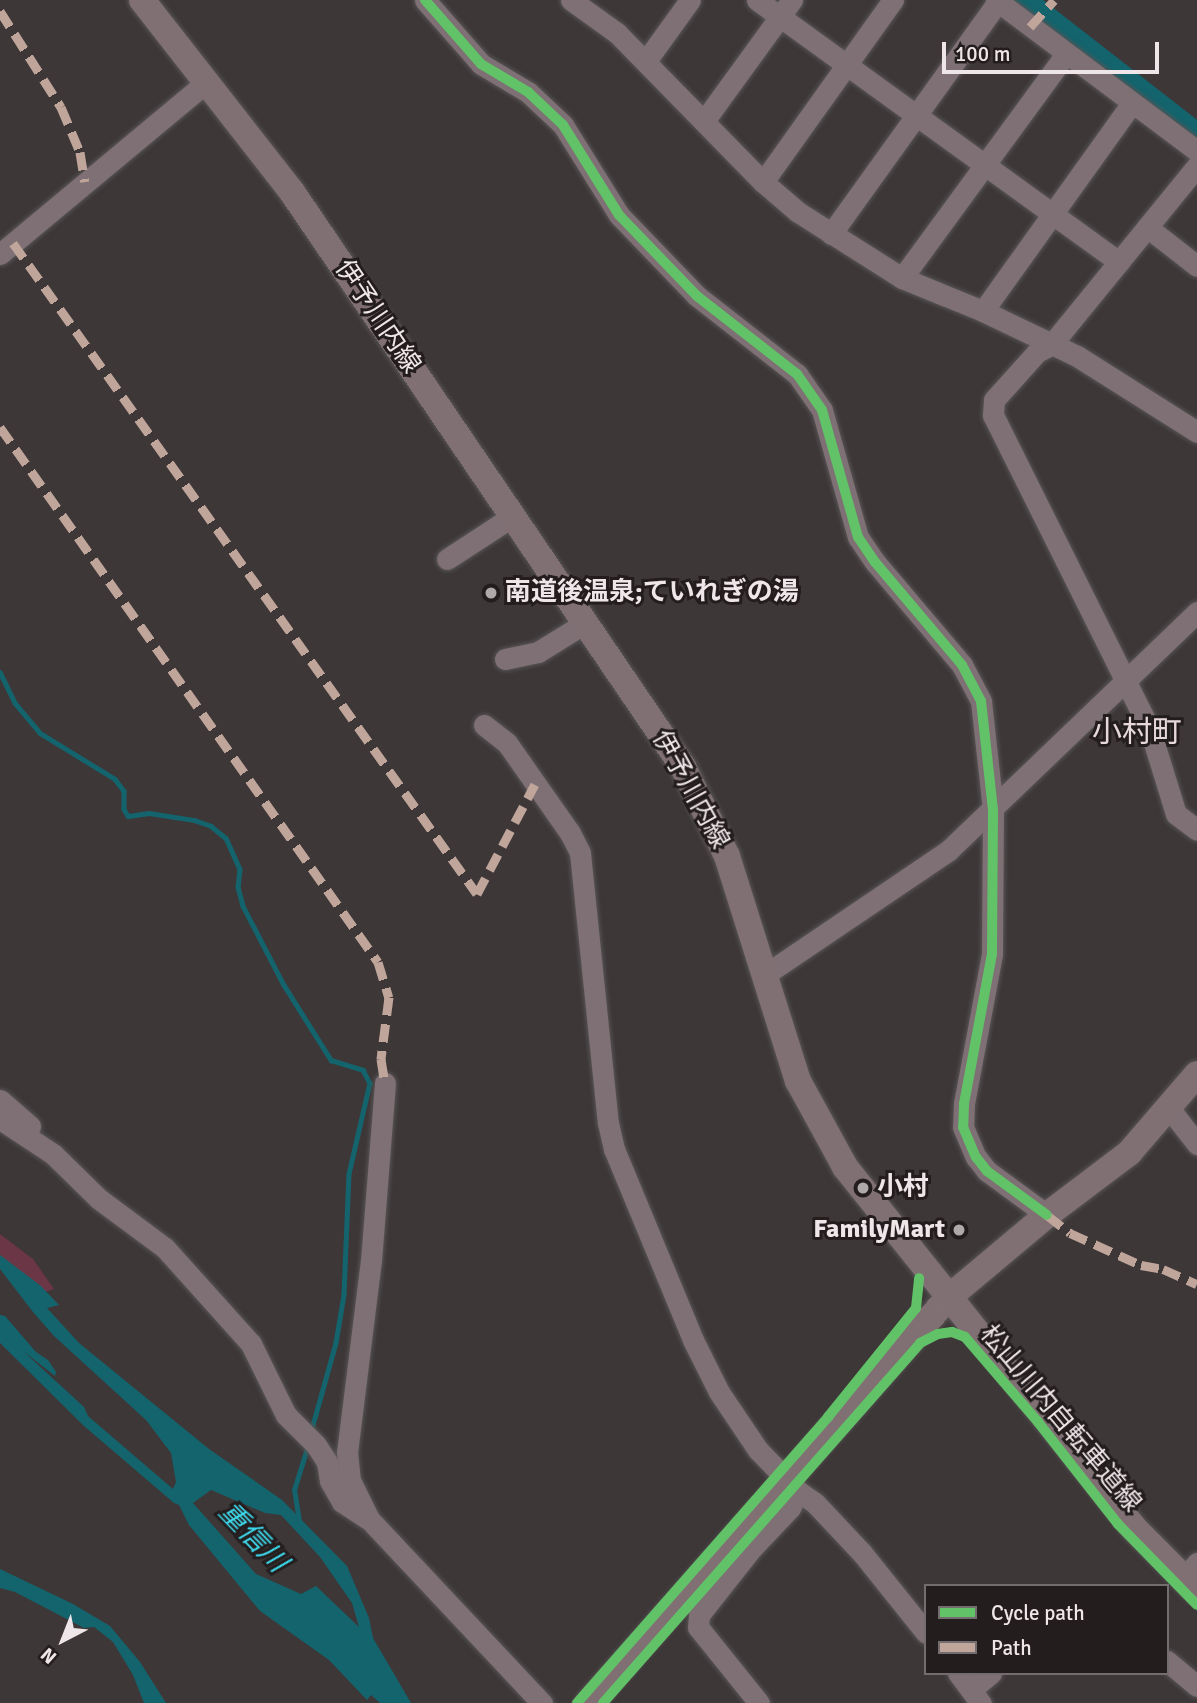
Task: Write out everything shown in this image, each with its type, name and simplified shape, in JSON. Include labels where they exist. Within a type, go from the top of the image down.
[{"type":"main road","name":"伊予川内線","points":[[142,0],[292,192],[682,767],[727,856],[798,1081],[820,1126],[845,1167],[1134,1528],[1193,1578]]},
{"type":"main road","points":[[589,1703],[792,1485],[948,1298],[1047,1215],[1129,1153],[1197,1074]]},
{"type":"street","points":[[425,0],[481,64],[528,92],[563,125],[619,215],[697,296],[797,374],[822,410],[858,537],[875,562],[962,666],[981,701],[993,810],[992,954],[970,1067],[964,1127],[976,1157],[987,1171],[1047,1215]]},
{"type":"street","points":[[646,61],[690,0]]},
{"type":"street","points":[[757,0],[786,8],[847,65],[1119,262]]},
{"type":"street","points":[[763,182],[893,0]]},
{"type":"street","points":[[831,234],[997,1],[1197,151]]},
{"type":"street","points":[[578,2],[617,33],[763,182],[798,212],[902,278],[983,311],[1077,356],[1197,432]]},
{"type":"street","points":[[704,121],[786,8]]},
{"type":"street","points":[[902,278],[1066,54]]},
{"type":"street","points":[[0,254],[205,83]]},
{"type":"street","points":[[983,311],[1132,103]]},
{"type":"street","points":[[1197,166],[1051,345],[1037,352],[994,400],[993,415],[1150,730],[1176,814],[1197,830]]},
{"type":"street","points":[[1147,227],[1197,266]]},
{"type":"street","points":[[447,559],[513,516]]},
{"type":"street","points":[[766,974],[949,850],[1197,612]]},
{"type":"street","points":[[505,659],[538,652],[585,623]]},
{"type":"street","points":[[484,724],[507,743],[580,853],[608,1122],[614,1149],[693,1340],[719,1392],[758,1450],[792,1485],[815,1503],[862,1553],[924,1630]]},
{"type":"street","points":[[369,1519],[350,1480],[347,1452],[371,1260],[386,1083]]},
{"type":"street","points":[[0,1100],[38,1133],[53,1154]]},
{"type":"street","points":[[1169,1108],[1197,1144]]},
{"type":"street","points":[[0,1119],[53,1154],[99,1199],[165,1248],[251,1344],[286,1415],[316,1445],[327,1462],[330,1481],[342,1502],[369,1519],[542,1703]]},
{"type":"street","points":[[759,1703],[698,1627],[699,1615],[752,1548],[790,1508],[792,1485]]},
{"type":"street","points":[[1169,1663],[1197,1686]]},
{"type":"street","points":[[970,1689],[988,1675]]},
{"type":"shaded area","points":[[0,1234],[33,1259],[54,1289],[42,1293],[0,1261]]},
{"type":"water","points":[[0,1255],[41,1286],[59,1305],[47,1308],[79,1343],[209,1449],[282,1500],[347,1566],[369,1618],[373,1638],[411,1703],[380,1703],[371,1695],[367,1700],[329,1660],[260,1611],[189,1525],[179,1505],[84,1426],[0,1343],[0,1315],[5,1316],[36,1352],[48,1360],[56,1372],[55,1376],[23,1351],[84,1407],[88,1416],[173,1489],[176,1482],[171,1453],[146,1420],[54,1336],[0,1269]],"holes":[[[211,1490],[265,1513],[281,1515],[320,1557],[352,1603],[359,1627],[316,1586],[301,1594],[256,1574],[193,1503]]]},
{"type":"water","points":[[0,1569],[73,1604],[110,1626],[140,1662],[166,1703],[144,1703],[133,1675],[113,1642],[94,1627],[84,1628],[15,1592],[0,1588]]},
{"type":"waterway","points":[[1022,0],[1197,136]]},
{"type":"waterway","points":[[0,672],[15,703],[40,733],[115,779],[124,791],[124,809],[128,816],[149,813],[194,820],[211,826],[226,838],[240,869],[238,887],[243,906],[284,985],[331,1060],[363,1070],[370,1083],[349,1174],[344,1295],[336,1343],[312,1429]]},
{"type":"waterway","points":[[299,1521],[294,1490],[308,1445]]},
{"type":"marked path","points":[[1030,27],[1054,0]]},
{"type":"marked path","points":[[0,11],[61,107],[80,152],[85,182]]},
{"type":"marked path","points":[[13,243],[477,894],[535,784]]},
{"type":"marked path","points":[[0,427],[378,962],[389,997],[381,1059],[385,1083]]},
{"type":"marked path","points":[[1047,1215],[1070,1233],[1141,1265],[1163,1269],[1197,1284]]},
{"type":"cycle path","points":[[425,0],[481,64],[528,92],[563,125],[619,215],[697,296],[797,374],[822,410],[858,537],[875,562],[962,665],[981,701],[993,810],[992,954],[964,1104],[963,1127],[976,1157],[987,1171],[1047,1215]]},
{"type":"cycle path","points":[[577,1703],[828,1417],[916,1308],[919,1278]]},
{"type":"cycle path","name":"松山川内自転車道線","points":[[603,1703],[920,1343],[938,1334],[952,1332],[965,1337],[1038,1422],[1118,1524],[1197,1605]]},
{"type":"place","name":"南道後温泉;ていれぎの湯","points":[[491,593]]},
{"type":"place","name":"小村","points":[[863,1188]]},
{"type":"place","name":"FamilyMart","points":[[959,1230]]},
{"type":"district","name":"小村町","points":[[1137,733]]},
{"type":"water label","name":"重信川","points":[[253,1537]]}]
